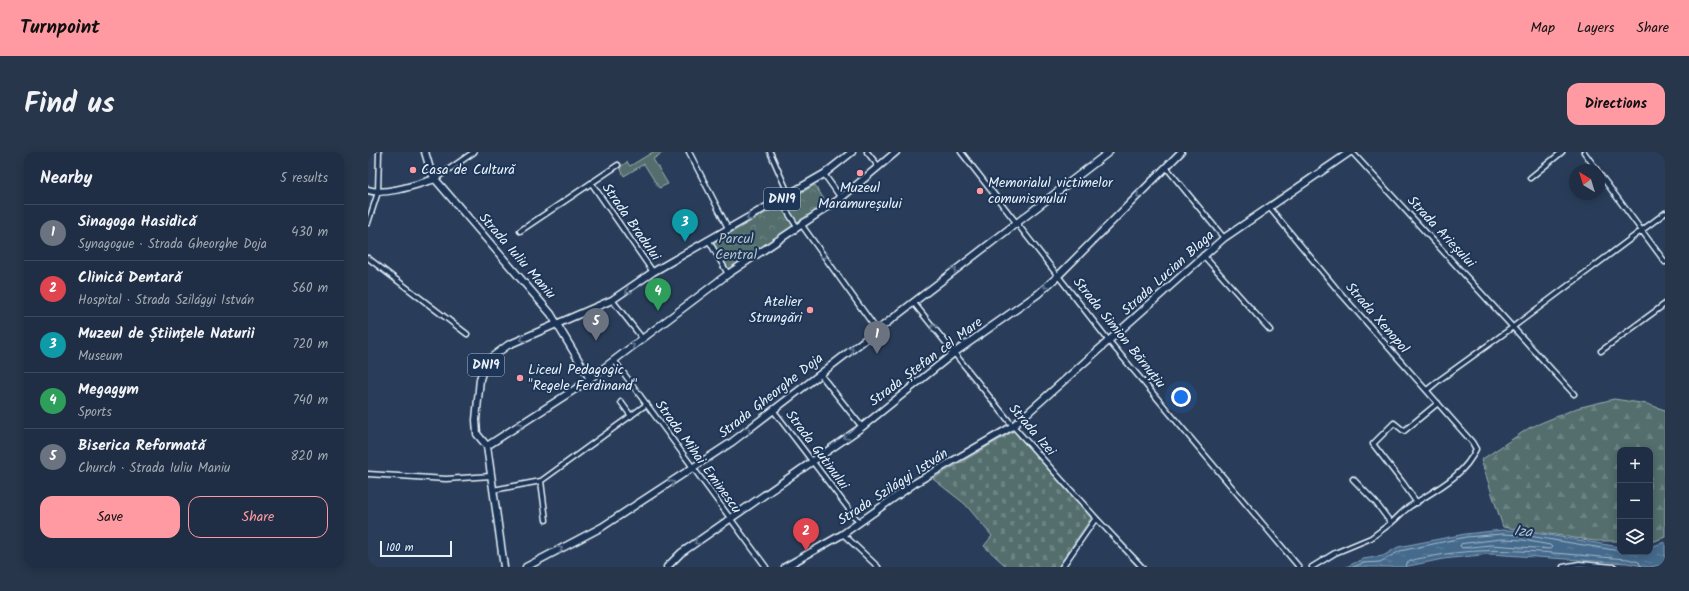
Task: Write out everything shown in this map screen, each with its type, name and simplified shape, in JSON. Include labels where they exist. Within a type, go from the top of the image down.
[{"type":"main road","name":"Strada Iuliu Maniu","points":[[424,152],[435,179],[559,324],[590,379]]},
{"type":"main road","name":"DN19","points":[[487,446],[590,379],[728,274],[841,198],[896,152]]},
{"type":"main road","name":"Strada Gheorghe Doja","points":[[526,567],[602,527],[694,468],[773,410],[1109,152]]},
{"type":"main road","name":"Strada Ștefan cel Mare","points":[[667,567],[681,553],[862,427],[954,353],[1038,294],[1058,276],[1181,152]]},
{"type":"main road","name":"Strada Lucian Blaga","points":[[1013,426],[1203,255],[1224,238],[1351,152]]},
{"type":"main road","name":"DN19","points":[[503,566],[487,446],[477,434],[476,420],[480,379],[488,362],[508,345],[612,300],[653,272],[729,230],[824,174],[849,153]]},
{"type":"main road","points":[[368,190],[378,192],[435,179]]},
{"type":"main road","name":"Strada Szilágyi István","points":[[785,567],[843,534],[915,483],[1013,426]]},
{"type":"street","points":[[368,223],[378,192],[379,152]]},
{"type":"street","points":[[435,179],[474,152]]},
{"type":"street","points":[[689,152],[729,230]]},
{"type":"street","points":[[770,152],[789,195]]},
{"type":"street","points":[[867,152],[879,167]]},
{"type":"street","name":"Strada Simion Bărnuțiu","points":[[961,152],[1109,341],[1299,567]]},
{"type":"street","name":"Strada Arieșului","points":[[1351,152],[1574,394]]},
{"type":"street","points":[[1530,178],[1562,152]]},
{"type":"street","points":[[1584,152],[1593,164]]},
{"type":"street","name":"Strada Bradului","points":[[520,231],[592,184],[618,165]]},
{"type":"street","points":[[1166,167],[1224,238]]},
{"type":"street","points":[[824,174],[841,198]]},
{"type":"street","points":[[1605,181],[1665,262]]},
{"type":"street","name":"Strada Bradului","points":[[592,184],[653,272]]},
{"type":"street","points":[[780,200],[877,330]]},
{"type":"street","name":"Strada Xenopol","points":[[1269,207],[1336,288],[1427,390],[1472,442],[1476,449],[1472,457],[1456,475],[1417,503]]},
{"type":"street","points":[[1427,390],[1454,368],[1513,327],[1665,213]]},
{"type":"street","points":[[708,241],[728,274]]},
{"type":"street","points":[[1203,255],[1229,282],[1270,330]]},
{"type":"street","points":[[368,258],[467,334]]},
{"type":"street","points":[[612,300],[642,338]]},
{"type":"street","name":"Strada Izei","points":[[913,302],[1013,426],[1142,567]]},
{"type":"street","points":[[1601,351],[1665,304]]},
{"type":"street","name":"Strada Mihai Eminescu","points":[[614,360],[694,468],[729,519],[766,567]]},
{"type":"street","points":[[820,374],[862,427]]},
{"type":"street","points":[[621,402],[631,416]]},
{"type":"street","points":[[1312,567],[1335,553],[1371,538],[1391,523],[1409,506],[1417,503],[1404,483],[1373,444],[1394,423],[1404,431],[1438,403]]},
{"type":"street","points":[[493,490],[541,481],[647,404]]},
{"type":"street","name":"Strada Gutinului","points":[[773,410],[858,522]]},
{"type":"street","points":[[368,474],[446,478],[491,476]]},
{"type":"street","points":[[1353,480],[1376,503],[1391,523]]},
{"type":"street","points":[[541,481],[546,520]]},
{"type":"street","points":[[1062,567],[1096,518]]},
{"type":"street","points":[[843,534],[878,567]]},
{"type":"street","points":[[1563,567],[1579,564],[1614,567]]},
{"type":"green space","points":[[653,152],[664,152],[653,159],[668,184],[659,188],[644,164],[624,176],[620,167],[627,162],[630,166]]},
{"type":"green space","name":"Parcul Central","points":[[815,185],[827,204],[729,270],[713,243]]},
{"type":"green space","points":[[1614,399],[1647,404],[1665,410],[1665,537],[1653,541],[1653,447],[1617,447],[1617,541],[1595,541],[1503,527],[1481,460],[1529,428],[1577,408]]},
{"type":"green space","points":[[1014,431],[1091,518],[1058,567],[1007,567],[984,546],[992,536],[965,504],[933,479]]},
{"type":"water","name":"Iza","points":[[1502,530],[1523,531],[1617,547],[1617,555],[1653,555],[1653,546],[1665,542],[1665,565],[1648,567],[1627,563],[1490,554],[1443,559],[1404,567],[1346,567],[1363,559],[1383,556],[1398,547],[1465,534]]},
{"type":"place","name":"Casa de Cultură","points":[[413,170]]},
{"type":"place","name":"Muzeul Maramureșului","points":[[860,173]]},
{"type":"place","name":"Memorialul victimelor comunismului","points":[[980,191]]},
{"type":"place","name":"Muzeul de Științele Naturii","points":[[685,242]]},
{"type":"place","name":"Atelier Strungări","points":[[810,310]]},
{"type":"place","name":"Megagym","points":[[658,311]]},
{"type":"place","name":"Biserica Reformată","points":[[596,341]]},
{"type":"place","name":"Sinagoga Hasidică","points":[[877,354]]},
{"type":"place","name":"Liceul Pedagogic \"Regele Ferdinand\"","points":[[520,378]]},
{"type":"place","name":"Clinică Dentară","points":[[806,551]]}]
